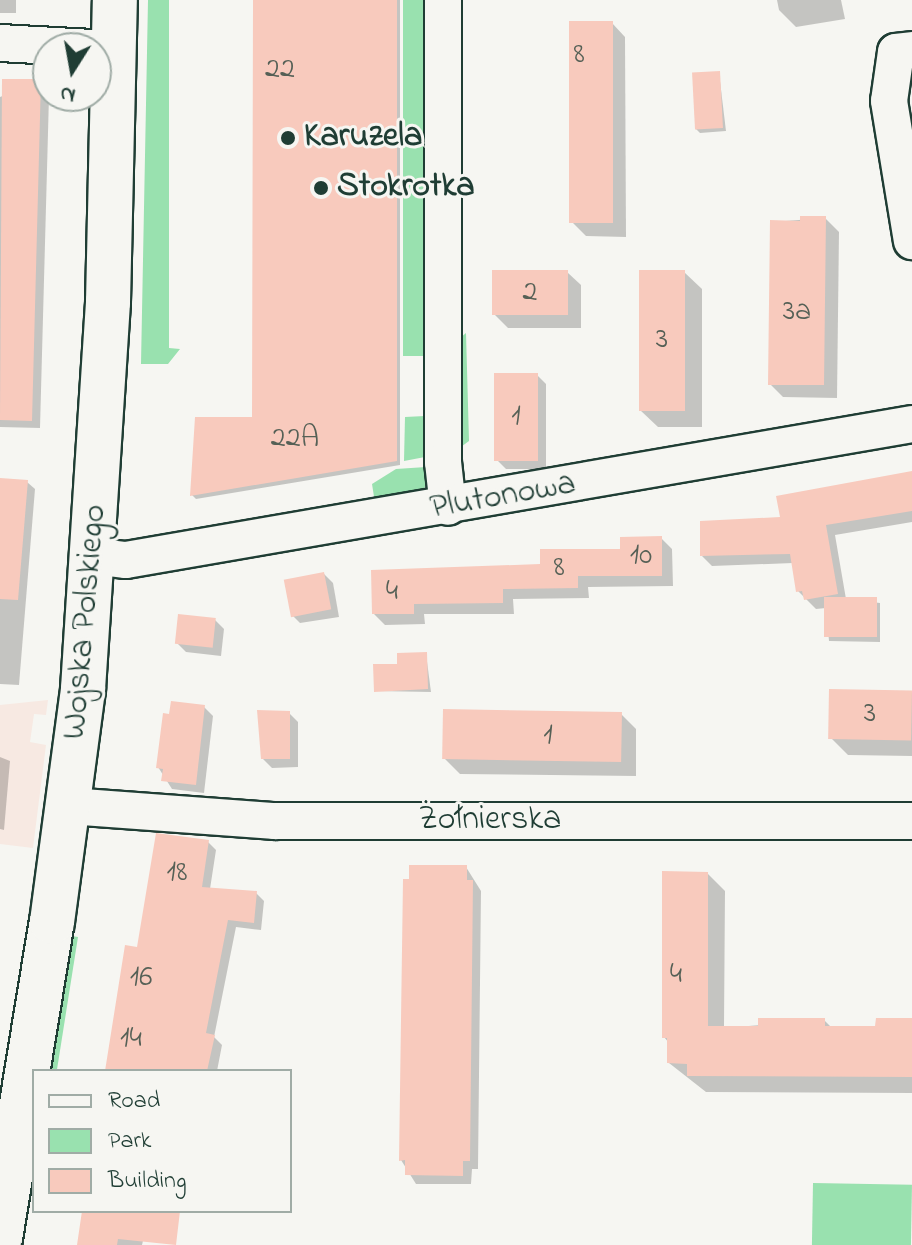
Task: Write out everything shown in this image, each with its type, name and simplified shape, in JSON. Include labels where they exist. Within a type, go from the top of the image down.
[{"type":"street","name":"Wojska Polskiego","points":[[106,32],[115,0]]},
{"type":"street","points":[[443,0],[443,462],[448,507]]},
{"type":"street","points":[[0,43],[32,45]]},
{"type":"street","points":[[912,50],[896,52],[889,101],[912,241]]},
{"type":"street","name":"Wojska Polskiego","points":[[0,1238],[69,806],[93,556],[108,302],[103,112]]},
{"type":"street","name":"Plutonowa","points":[[93,556],[126,560],[448,507],[912,424]]},
{"type":"street","name":"Żołnierska","points":[[69,806],[275,821],[912,821]]},
{"type":"shaded area","points":[[48,700],[46,715],[34,714],[30,742],[46,745],[33,848],[0,844],[0,705]]},
{"type":"green space","points":[[148,0],[169,0],[169,348],[180,349],[168,364],[141,364]]},
{"type":"green space","points":[[403,0],[430,0],[430,356],[403,356]]},
{"type":"green space","points":[[466,333],[469,441],[454,452],[454,343]]},
{"type":"green space","points":[[425,416],[425,457],[404,461],[405,417]]},
{"type":"green space","points":[[426,467],[425,487],[417,494],[375,503],[372,484],[396,469]]},
{"type":"green space","points":[[67,935],[78,937],[57,1069],[46,1069]]},
{"type":"green space","points":[[813,1183],[912,1185],[911,1245],[812,1245]]},
{"type":"building","points":[[253,0],[397,0],[397,461],[190,496],[195,417],[252,417]]},
{"type":"building","points":[[569,21],[613,21],[613,223],[569,223]]},
{"type":"building","points":[[720,71],[723,128],[695,129],[692,72]]},
{"type":"building","points":[[2,79],[32,79],[32,112],[40,112],[32,421],[0,420]]},
{"type":"building","points":[[800,216],[826,216],[824,385],[768,385],[770,220],[800,221]]},
{"type":"building","points":[[492,270],[568,270],[568,315],[492,315]]},
{"type":"building","points":[[639,270],[685,270],[685,411],[639,411]]},
{"type":"building","points":[[494,373],[538,373],[538,461],[494,461]]},
{"type":"building","points":[[912,471],[912,511],[826,525],[838,594],[804,600],[802,591],[796,592],[790,554],[700,556],[700,521],[780,517],[776,496]]},
{"type":"building","points":[[0,478],[28,480],[18,600],[0,599]]},
{"type":"building","points":[[662,536],[662,576],[578,576],[578,588],[503,589],[503,603],[414,604],[414,614],[372,614],[371,570],[540,564],[540,549],[620,549],[620,537]]},
{"type":"building","points":[[324,572],[331,609],[291,617],[284,580]]},
{"type":"building","points":[[824,597],[877,597],[877,637],[824,637]]},
{"type":"building","points":[[178,614],[216,618],[213,648],[175,644]]},
{"type":"building","points":[[427,652],[428,689],[374,692],[373,664],[397,664],[397,653]]},
{"type":"building","points":[[829,689],[912,690],[911,740],[828,739]]},
{"type":"building","points":[[171,701],[205,705],[196,785],[161,781],[163,769],[156,768],[163,713],[169,714]]},
{"type":"building","points":[[443,709],[622,712],[621,762],[442,759]]},
{"type":"building","points":[[257,710],[290,711],[290,759],[261,759]]},
{"type":"building","points":[[156,833],[209,840],[202,887],[257,891],[254,923],[228,920],[206,1033],[215,1035],[207,1069],[105,1069],[125,945],[137,947]]},
{"type":"building","points":[[409,865],[467,865],[467,880],[473,880],[470,1161],[463,1161],[463,1176],[405,1175],[405,1160],[399,1161],[403,879],[409,879]]},
{"type":"building","points":[[662,871],[708,872],[708,1026],[758,1026],[758,1018],[825,1018],[825,1026],[875,1026],[876,1018],[912,1018],[912,1077],[687,1076],[687,1064],[667,1063],[667,1038],[662,1038]]},
{"type":"building","points":[[82,1213],[180,1213],[176,1245],[118,1239],[117,1245],[77,1245]]},
{"type":"place","name":"Karuzela","points":[[288,138]]},
{"type":"place","name":"Stokrotka","points":[[321,188]]}]
